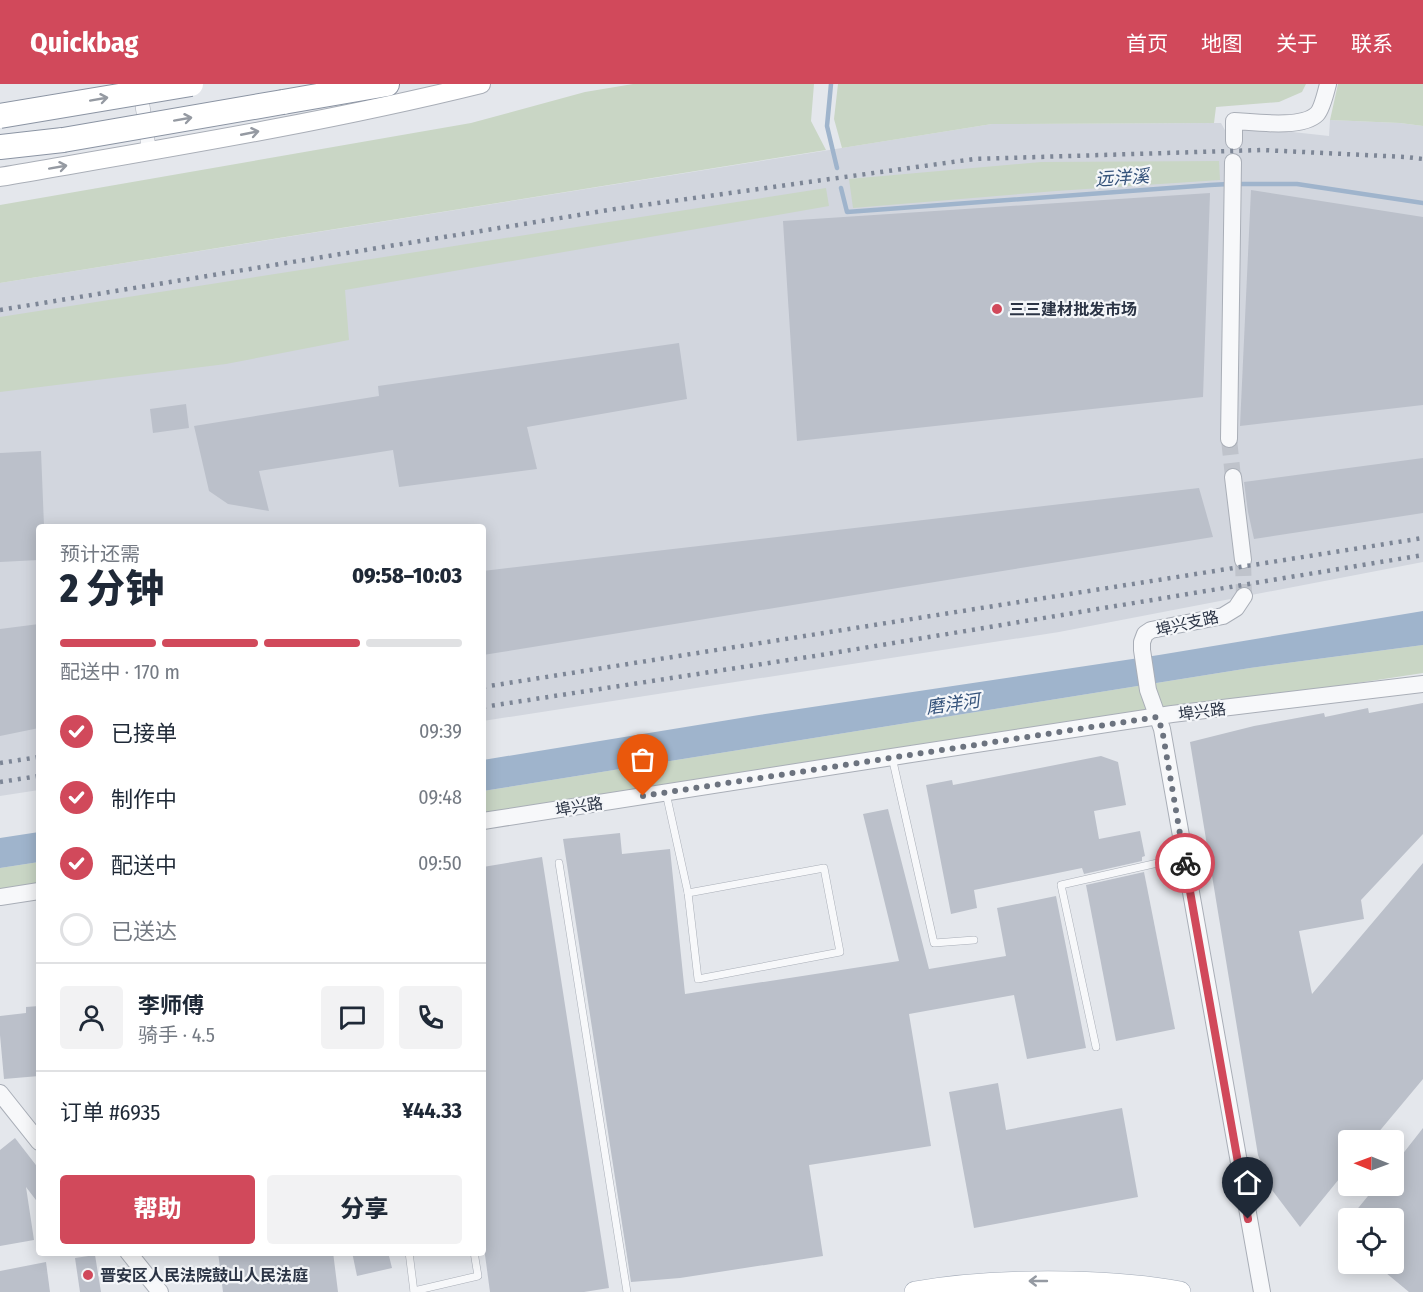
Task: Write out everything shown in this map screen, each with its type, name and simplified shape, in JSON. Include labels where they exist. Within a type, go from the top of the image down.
[{"type":"highway","points":[[0,116],[191,84]]},
{"type":"highway","points":[[0,147],[63,140],[387,84]]},
{"type":"main road","points":[[0,177],[417,100],[482,84]]},
{"type":"main road","points":[[915,1292],[950,1286],[1046,1281],[1130,1284],[1180,1292]]},
{"type":"street","points":[[139,84],[150,151]]},
{"type":"street","points":[[1234,141],[1234,121],[1292,123],[1305,121],[1318,113],[1328,84]]},
{"type":"street","points":[[1229,439],[1233,162]]},
{"type":"street","points":[[1233,477],[1243,560]]},
{"type":"street","name":"埠兴支路","points":[[1244,596],[1236,608],[1223,616],[1151,630],[1145,634],[1142,650],[1148,690],[1162,729],[1262,1292]]},
{"type":"street","name":"埠兴路","points":[[486,821],[892,756],[1157,717],[1423,684]]},
{"type":"street","points":[[0,897],[36,891]]},
{"type":"street","points":[[0,1093],[36,1138]]},
{"type":"street","points":[[131,1256],[160,1292]]},
{"type":"lane","points":[[892,756],[934,943],[974,940]]},
{"type":"lane","points":[[666,792],[688,893],[698,979],[840,952],[824,868],[688,893]]},
{"type":"lane","points":[[1096,1047],[1061,885],[1185,857]]},
{"type":"lane","points":[[558,863],[627,1292]]},
{"type":"lane","points":[[410,1256],[414,1292],[478,1276],[475,1256]]},
{"type":"shaded area","points":[[1330,120],[1423,126],[1423,562],[1059,632],[486,721],[486,524],[36,524],[36,790],[0,796],[0,283],[992,124],[1221,123],[1227,140],[1248,127],[1329,136]]},
{"type":"green space","points":[[633,84],[814,84],[811,121],[826,150],[0,283],[0,205],[471,123],[585,92]]},
{"type":"green space","points":[[838,84],[1306,84],[1302,92],[1279,102],[1216,107],[1214,123],[992,124],[842,148],[834,119]]},
{"type":"green space","points":[[1338,84],[1423,84],[1423,126],[1330,120]]},
{"type":"green space","points":[[1219,161],[1220,180],[853,208],[849,179],[1041,162]]},
{"type":"green space","points":[[826,188],[829,206],[345,290],[349,340],[226,364],[0,392],[0,317]]},
{"type":"green space","points":[[1423,645],[1423,673],[486,817],[486,791],[1250,668]]},
{"type":"green space","points":[[36,862],[36,887],[0,893],[0,868]]},
{"type":"water","name":"磨洋河","points":[[1423,611],[1423,645],[1250,668],[486,791],[486,760],[759,715],[1159,655]]},
{"type":"water","points":[[36,832],[36,862],[0,868],[0,838]]},
{"type":"building","points":[[1251,190],[1423,217],[1423,405],[1240,426]]},
{"type":"building","name":"三三建材批发市场","points":[[1210,193],[1203,397],[797,441],[783,221]]},
{"type":"building","points":[[679,343],[687,399],[527,427],[537,469],[399,487],[393,450],[259,471],[269,511],[228,504],[209,491],[194,426],[379,396],[378,386]]},
{"type":"building","points":[[186,404],[189,428],[153,433],[150,409]]},
{"type":"building","points":[[41,451],[44,524],[36,524],[36,560],[0,562],[0,453]]},
{"type":"building","points":[[1423,458],[1423,513],[1254,539],[1244,482]]},
{"type":"building","points":[[1199,488],[1213,537],[486,655],[486,571]]},
{"type":"building","points":[[36,624],[36,729],[0,736],[0,629]]},
{"type":"building","points":[[1423,703],[1423,834],[1361,900],[1364,919],[1299,931],[1312,994],[1423,863],[1423,1079],[1380,1130],[1338,1130],[1338,1180],[1300,1227],[1272,1190],[1258,1155],[1190,742],[1254,726],[1324,713],[1325,717],[1368,708],[1369,713]]},
{"type":"building","points":[[1101,756],[1118,762],[1126,805],[1094,811],[1099,839],[1140,831],[1145,856],[1142,857],[1142,861],[1084,874],[1082,868],[974,890],[977,908],[951,914],[926,785],[952,780],[953,785]]},
{"type":"building","points":[[888,809],[929,969],[1006,956],[997,908],[1056,896],[1086,1048],[1027,1059],[1014,995],[909,1014],[931,1146],[809,1165],[823,1256],[680,1278],[631,1282],[563,839],[620,833],[622,854],[670,849],[685,994],[899,961],[863,814]]},
{"type":"building","points":[[542,857],[609,1288],[584,1292],[490,1292],[485,1256],[486,866]]},
{"type":"building","points":[[1144,872],[1175,1029],[1116,1041],[1086,885]]},
{"type":"building","points":[[36,1006],[36,1076],[4,1079],[0,1016],[26,1013],[26,1007]]},
{"type":"building","points":[[998,1083],[1006,1130],[1122,1108],[1138,1197],[974,1228],[949,1092]]},
{"type":"building","points":[[1423,1128],[1423,1292],[1409,1292],[1387,1274],[1404,1274],[1404,1208],[1358,1208],[1368,1196],[1404,1196],[1404,1152]]},
{"type":"building","points":[[15,1138],[36,1165],[36,1200],[26,1187],[34,1240],[0,1246],[0,1150]]},
{"type":"building","name":"晋安区人民法院鼓山人民法庭","points":[[95,1256],[101,1292],[80,1292],[75,1258]]},
{"type":"building","points":[[218,1256],[334,1256],[338,1292],[223,1292]]},
{"type":"building","points":[[353,1256],[389,1256],[392,1268],[357,1276]]},
{"type":"building","points":[[46,1262],[50,1292],[0,1292],[0,1271]]},
{"type":"waterway","name":"远洋溪","points":[[831,84],[827,126],[837,168]]},
{"type":"waterway","name":"远洋溪","points":[[841,188],[847,212],[1229,184]]},
{"type":"waterway","name":"远洋溪","points":[[1237,184],[1297,184],[1423,203]]},
{"type":"tunnel","points":[[1229,439],[1233,477]]},
{"type":"tunnel","points":[[1243,560],[1244,596]]},
{"type":"railway","points":[[0,310],[615,209],[974,159],[1262,150],[1423,159]]},
{"type":"railway","points":[[486,687],[1423,538]]},
{"type":"railway","points":[[486,707],[821,655],[1423,555]]},
{"type":"railway","points":[[0,763],[36,757]]},
{"type":"railway","points":[[0,782],[36,776]]},
{"type":"way so far","points":[[643,796],[1157,717],[1162,729],[1185,863]]},
{"type":"place","name":"三三建材批发市场","points":[[997,309]]},
{"type":"place","name":"晋安区人民法院鼓山人民法庭","points":[[88,1275]]},
{"type":"route","points":[[1185,863],[1248,1219]]}]
